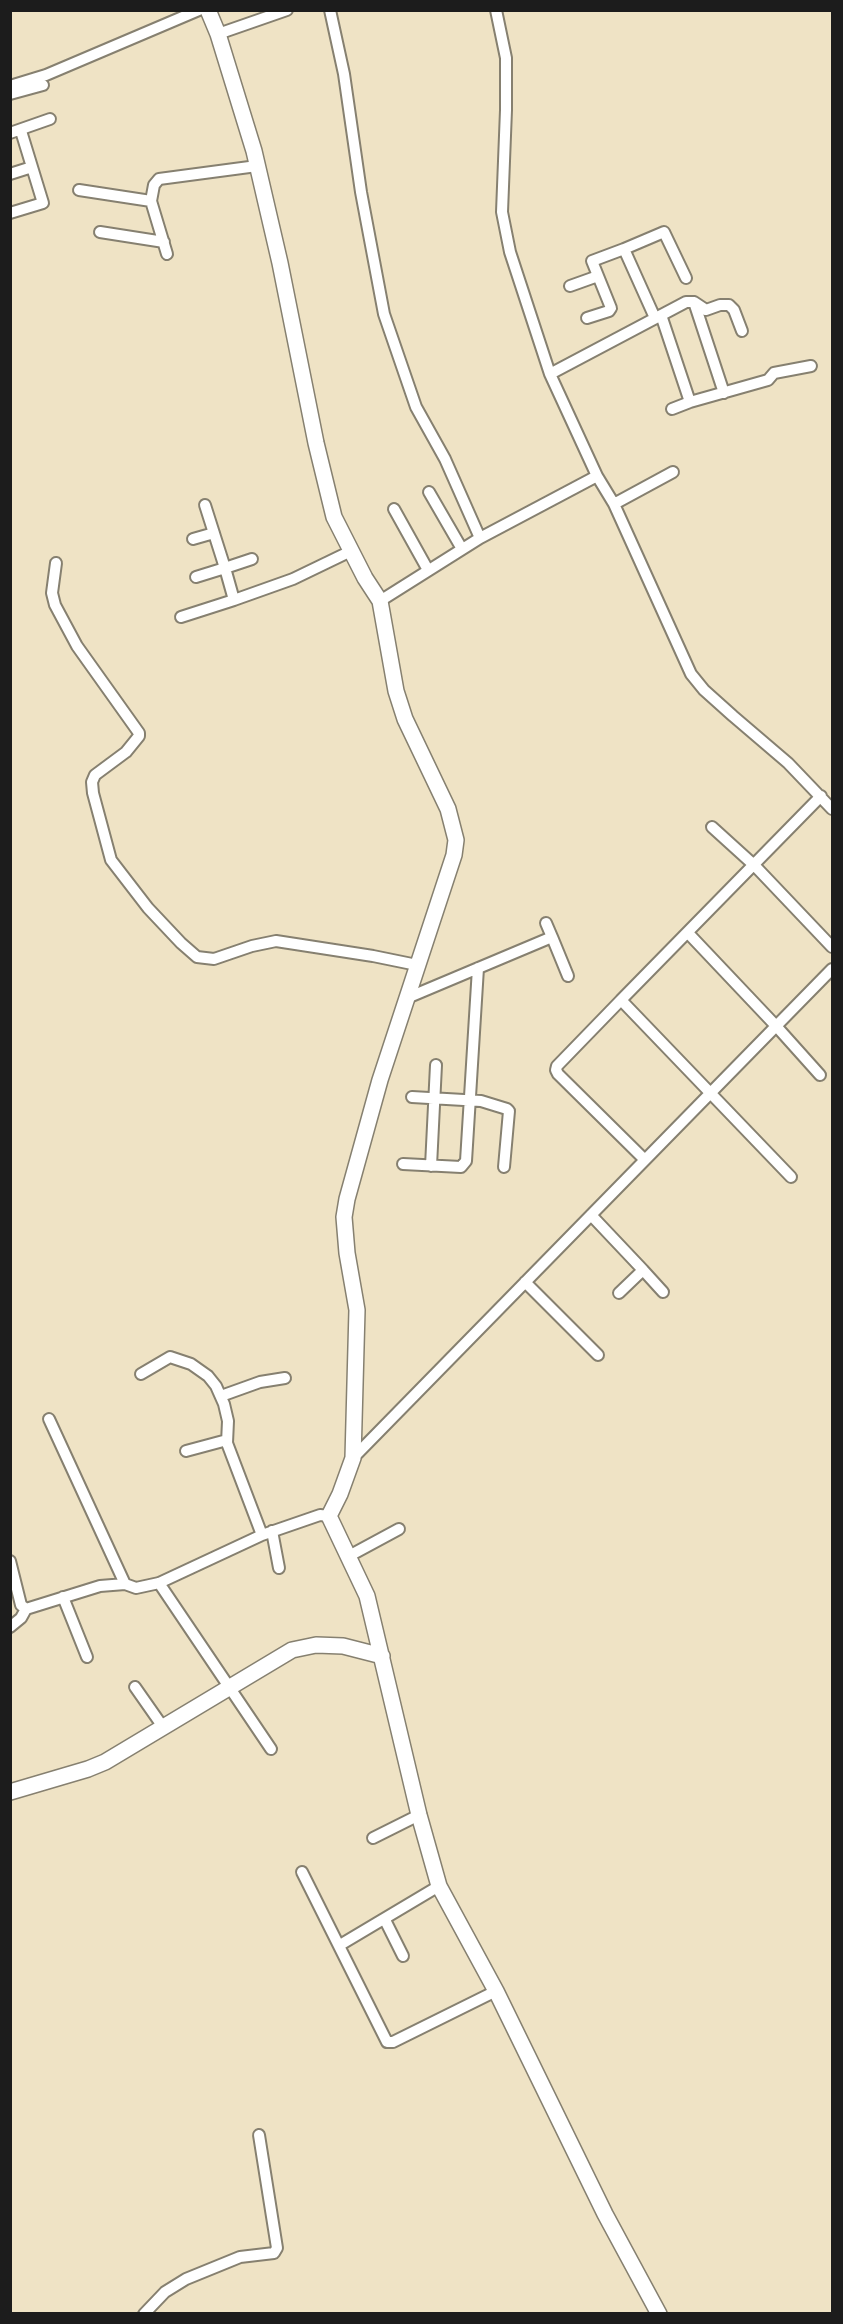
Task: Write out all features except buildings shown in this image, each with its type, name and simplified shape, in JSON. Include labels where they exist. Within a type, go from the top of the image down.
[{"type":"street","points":[[10,86],[46,75],[199,10]]},
{"type":"street","points":[[208,10],[218,34],[257,166],[280,263],[325,486],[334,517],[365,578],[380,601],[396,691],[410,729],[448,809],[456,840],[454,855],[365,1128],[347,1199],[344,1218],[347,1253],[357,1310],[353,1458],[329,1516]]},
{"type":"street","points":[[218,34],[287,10]]},
{"type":"street","points":[[330,10],[344,74],[361,192],[384,314],[416,406],[445,459],[480,538]]},
{"type":"street","points":[[496,10],[501,28],[506,68],[502,212],[510,252],[550,374],[597,476],[614,504],[691,674],[704,690],[788,763],[832,809]]},
{"type":"street","points":[[10,94],[42,85]]},
{"type":"street","points":[[10,213],[44,203],[32,167],[16,132],[50,119]]},
{"type":"street","points":[[167,254],[151,201],[154,185],[159,179],[257,166]]},
{"type":"street","points":[[10,174],[32,167]]},
{"type":"street","points":[[80,190],[151,201]]},
{"type":"street","points":[[100,232],[164,242]]},
{"type":"street","points":[[587,318],[609,311],[610,308],[592,261],[664,232],[686,278]]},
{"type":"street","points":[[624,249],[658,316],[690,402]]},
{"type":"street","points":[[570,286],[598,276]]},
{"type":"street","points":[[550,374],[686,302],[694,302],[706,310],[720,305],[729,305],[734,310],[742,331]]},
{"type":"street","points":[[694,302],[724,393]]},
{"type":"street","points":[[672,409],[768,380],[774,373],[811,366]]},
{"type":"street","points":[[614,504],[673,472]]},
{"type":"street","points":[[380,601],[480,538],[597,476]]},
{"type":"street","points":[[429,492],[462,549]]},
{"type":"street","points":[[205,505],[234,600]]},
{"type":"street","points":[[394,509],[428,570]]},
{"type":"street","points":[[193,539],[214,533]]},
{"type":"street","points":[[181,617],[293,579],[351,551]]},
{"type":"street","points":[[196,577],[252,559]]},
{"type":"street","points":[[56,563],[52,593],[55,605],[77,646],[139,732],[139,736],[126,752],[95,775],[92,782],[111,860],[148,908],[197,957],[214,959],[252,946],[276,941],[417,965]]},
{"type":"street","points":[[645,1160],[558,1074],[557,1066],[821,796]]},
{"type":"street","points":[[712,827],[755,866],[832,947]]},
{"type":"street","points":[[546,923],[568,976]]},
{"type":"street","points":[[688,933],[820,1075]]},
{"type":"street","points":[[407,998],[552,937]]},
{"type":"street","points":[[404,1164],[461,1167],[466,1161],[478,968]]},
{"type":"street","points":[[353,1458],[832,969]]},
{"type":"street","points":[[621,1000],[791,1177]]},
{"type":"street","points":[[431,1166],[436,1065]]},
{"type":"street","points":[[412,1097],[470,1100],[494,1104],[509,1111],[504,1167]]},
{"type":"street","points":[[591,1215],[663,1292]]},
{"type":"street","points":[[619,1293],[643,1270]]},
{"type":"street","points":[[525,1282],[598,1355]]},
{"type":"street","points":[[141,1374],[167,1359],[174,1358],[191,1364],[208,1376],[221,1396],[228,1421],[227,1440],[267,1533],[279,1568]]},
{"type":"street","points":[[221,1396],[260,1382],[285,1378]]},
{"type":"street","points":[[49,1419],[125,1584]]},
{"type":"street","points":[[186,1450],[227,1440]]},
{"type":"street","points":[[10,1627],[21,1618],[26,1609],[100,1586],[125,1584],[136,1588],[159,1583],[267,1533],[320,1515],[329,1516]]},
{"type":"street","points":[[329,1516],[367,1596],[419,1815],[439,1886],[496,1991],[605,2214],[659,2313]]},
{"type":"street","points":[[349,1556],[399,1529]]},
{"type":"street","points":[[10,1561],[21,1605],[26,1609]]},
{"type":"street","points":[[159,1583],[271,1749]]},
{"type":"street","points":[[63,1598],[87,1657]]},
{"type":"street","points":[[10,1792],[88,1769],[286,1653],[304,1647],[343,1646],[382,1656]]},
{"type":"street","points":[[135,1687],[163,1727]]},
{"type":"street","points":[[373,1838],[419,1815]]},
{"type":"street","points":[[302,1872],[385,2039],[390,2043],[496,1991]]},
{"type":"street","points":[[340,1945],[439,1886]]},
{"type":"street","points":[[385,1920],[403,1956]]},
{"type":"street","points":[[144,2313],[165,2292],[186,2279],[240,2257],[274,2253],[277,2248],[259,2135]]}]
